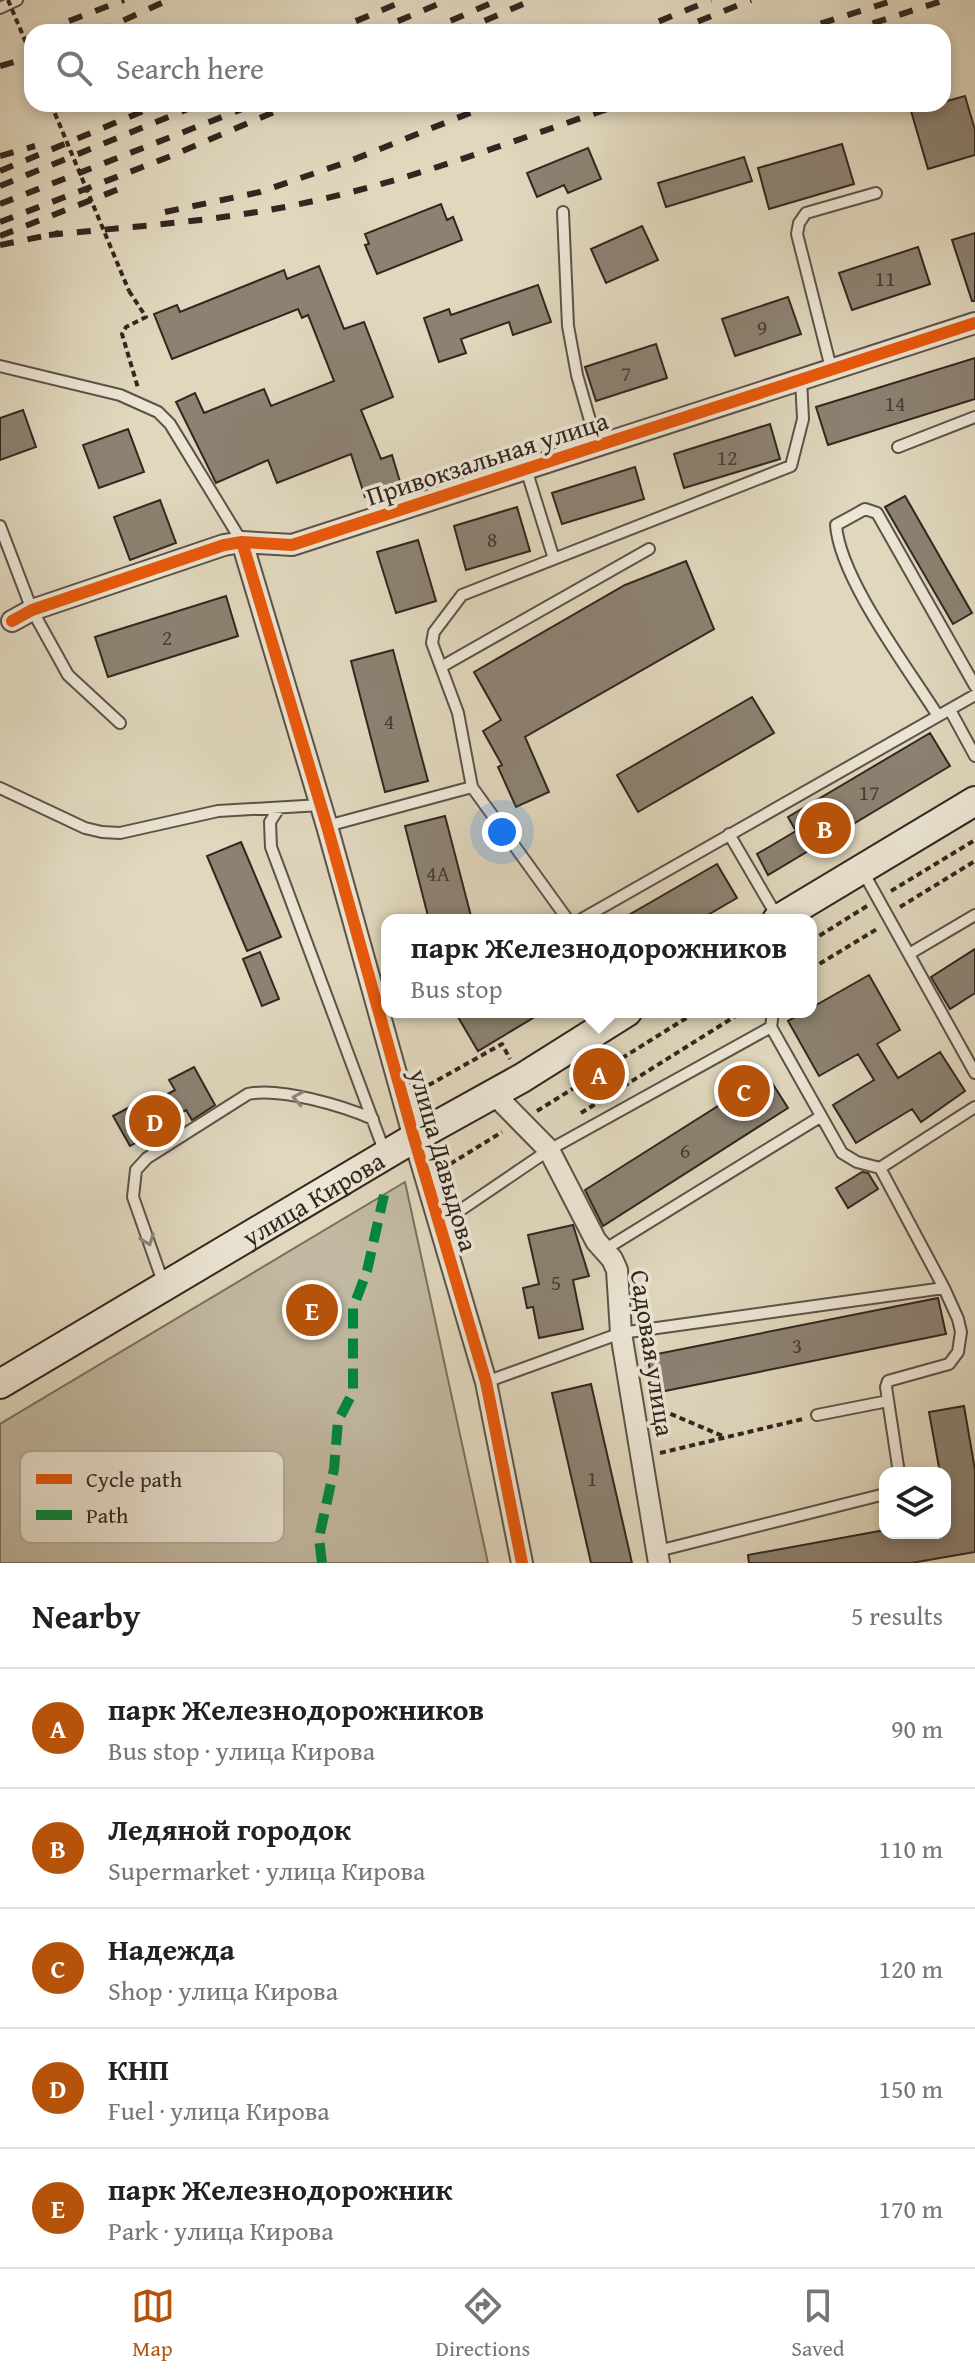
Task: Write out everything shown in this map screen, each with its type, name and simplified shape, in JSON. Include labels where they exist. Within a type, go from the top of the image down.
[{"type":"main road","points":[[788,914],[975,801]]},
{"type":"main road","name":"улица Кирова","points":[[0,1384],[385,1155],[494,1094],[617,1018]]},
{"type":"street","name":"Привокзальная улица","points":[[12,621],[32,610],[224,545],[242,542],[292,545],[975,323]]},
{"type":"street","name":"улица Давыдова","points":[[242,542],[321,805],[486,1382],[522,1563]]},
{"type":"street","name":"Садовая улица","points":[[494,1094],[549,1150],[596,1241],[617,1270],[621,1333],[658,1557]]},
{"type":"lane","points":[[0,8],[17,0]]},
{"type":"lane","points":[[831,368],[797,234],[799,223],[806,213],[876,193]]},
{"type":"lane","points":[[563,212],[568,326],[577,375],[597,445]]},
{"type":"lane","points":[[0,366],[120,395],[158,412],[170,424],[242,542]]},
{"type":"lane","points":[[564,914],[472,787],[458,713],[432,643],[434,632],[462,595],[791,466],[803,419],[800,378]]},
{"type":"lane","points":[[898,447],[975,417]]},
{"type":"lane","points":[[526,469],[554,559]]},
{"type":"lane","points":[[938,716],[856,587],[837,540],[836,525],[865,509],[877,513],[975,686]]},
{"type":"lane","points":[[0,526],[32,610],[68,675],[120,723]]},
{"type":"lane","points":[[441,667],[649,549]]},
{"type":"lane","points":[[591,914],[975,695]]},
{"type":"lane","points":[[950,710],[975,756]]},
{"type":"lane","points":[[327,826],[472,787]]},
{"type":"lane","points":[[0,788],[85,828],[120,833],[218,811],[321,805]]},
{"type":"lane","points":[[279,808],[270,822],[271,847],[385,1155]]},
{"type":"lane","points":[[729,834],[775,914]]},
{"type":"lane","points":[[861,869],[975,1073]]},
{"type":"lane","points":[[909,954],[975,915]]},
{"type":"lane","points":[[772,1018],[771,1027],[842,1153],[857,1162],[880,1168],[958,1319],[961,1332],[958,1352],[949,1364],[888,1381],[898,1467]]},
{"type":"lane","points":[[439,1225],[549,1150],[771,1027]]},
{"type":"lane","points":[[165,1287],[133,1197],[136,1170],[147,1158],[248,1094],[261,1091],[347,1107],[373,1119]]},
{"type":"lane","points":[[880,1168],[975,1107]]},
{"type":"lane","points":[[604,1250],[820,1117]]},
{"type":"lane","points":[[486,1382],[621,1333],[944,1288]]},
{"type":"lane","points":[[817,1415],[888,1401]]},
{"type":"lane","points":[[658,1557],[879,1496]]},
{"type":"path","points":[[8,0],[24,38]]},
{"type":"path","points":[[54,112],[129,291],[146,317],[126,327],[122,334],[142,403]]},
{"type":"path","points":[[817,937],[975,840]]},
{"type":"path","points":[[817,965],[975,861]]},
{"type":"path","points":[[426,1179],[686,1018]]},
{"type":"path","points":[[579,1114],[732,1018]]},
{"type":"path","points":[[634,1409],[656,1406],[725,1437]]},
{"type":"path","points":[[642,1457],[817,1415]]},
{"type":"shaded area","points":[[405,1182],[488,1563],[0,1563],[0,1424]]},
{"type":"building","points":[[965,96],[975,130],[975,155],[928,169],[911,112],[951,112],[951,100]]},
{"type":"building","points":[[842,144],[854,184],[769,209],[758,168]]},
{"type":"building","points":[[588,148],[601,179],[568,193],[564,185],[537,197],[527,173]]},
{"type":"building","points":[[744,157],[752,181],[666,207],[658,183]]},
{"type":"building","points":[[441,204],[447,220],[453,217],[462,240],[377,274],[365,245],[369,244],[365,234]]},
{"type":"building","points":[[642,226],[658,260],[606,283],[591,249]]},
{"type":"building","points":[[975,233],[975,301],[972,301],[952,240]]},
{"type":"building","points":[[918,247],[930,284],[852,310],[839,273]]},
{"type":"building","points":[[319,266],[344,329],[364,322],[393,397],[361,410],[381,459],[392,455],[401,485],[365,497],[351,454],[277,483],[268,460],[216,483],[176,402],[195,393],[204,413],[264,389],[271,406],[334,381],[308,315],[302,318],[298,309],[172,359],[154,314],[177,305],[180,312],[284,270],[287,279]]},
{"type":"building","points":[[538,285],[551,322],[513,335],[509,322],[461,339],[466,353],[439,362],[424,318],[449,309],[451,315]]},
{"type":"building","points":[[788,297],[801,334],[735,356],[722,319]]},
{"type":"building","points":[[656,344],[667,378],[596,401],[585,367]]},
{"type":"building","points":[[975,358],[975,399],[828,445],[816,407]]},
{"type":"building","points":[[23,410],[36,447],[0,460],[0,418]]},
{"type":"building","points":[[770,424],[780,459],[684,488],[674,454]]},
{"type":"building","points":[[128,429],[144,472],[99,488],[83,445]]},
{"type":"building","points":[[635,467],[644,499],[562,524],[552,493]]},
{"type":"building","points":[[905,496],[972,613],[953,624],[885,507]]},
{"type":"building","points":[[160,500],[176,543],[130,560],[114,517]]},
{"type":"building","points":[[517,507],[530,551],[466,570],[454,526]]},
{"type":"building","points":[[418,540],[436,601],[396,613],[377,552]]},
{"type":"building","points":[[686,561],[714,629],[525,737],[549,792],[516,807],[498,767],[502,765],[483,731],[501,720],[474,672],[625,585]]},
{"type":"building","points":[[226,596],[238,636],[108,677],[95,637]]},
{"type":"building","points":[[393,650],[428,781],[385,792],[351,661]]},
{"type":"building","points":[[752,697],[774,733],[638,812],[617,775]]},
{"type":"building","points":[[930,733],[950,766],[768,875],[757,854],[796,831],[788,817]]},
{"type":"building","points":[[445,816],[470,914],[427,914],[405,826]]},
{"type":"building","points":[[241,842],[281,937],[247,951],[207,856]]},
{"type":"building","points":[[717,864],[737,898],[709,914],[630,914]]},
{"type":"building","points":[[975,949],[975,993],[950,1009],[931,977]]},
{"type":"building","points":[[260,952],[279,999],[262,1006],[243,959]]},
{"type":"building","points":[[869,975],[900,1030],[877,1044],[898,1078],[940,1052],[965,1091],[921,1122],[912,1109],[856,1143],[833,1105],[874,1080],[858,1054],[819,1076],[788,1021],[793,1018],[817,1018],[817,1005]]},
{"type":"building","points":[[459,1018],[533,1018],[478,1051]]},
{"type":"building","points":[[194,1067],[215,1105],[192,1120],[186,1110],[155,1127],[157,1131],[130,1146],[113,1116],[141,1101],[144,1107],[175,1090],[169,1080]]},
{"type":"building","points":[[767,1075],[788,1108],[603,1226],[585,1190]]},
{"type":"building","points":[[862,1172],[868,1173],[878,1189],[848,1208],[836,1188]]},
{"type":"building","points":[[573,1225],[589,1276],[573,1280],[583,1329],[539,1338],[533,1307],[527,1308],[523,1288],[539,1284],[528,1235]]},
{"type":"building","points":[[938,1298],[946,1334],[655,1393],[647,1356]]},
{"type":"building","points":[[591,1384],[632,1563],[591,1563],[552,1393]]},
{"type":"building","points":[[964,1406],[975,1470],[975,1552],[911,1563],[749,1563],[748,1555],[879,1531],[879,1539],[951,1539],[951,1467],[939,1467],[929,1412]]},
{"type":"railway","points":[[69,21],[124,0]]},
{"type":"railway","points":[[116,24],[168,0]]},
{"type":"railway","points":[[349,24],[406,0]]},
{"type":"railway","points":[[391,24],[448,0]]},
{"type":"railway","points":[[443,24],[498,0]]},
{"type":"railway","points":[[477,24],[532,0]]},
{"type":"railway","points":[[652,24],[711,0]]},
{"type":"railway","points":[[692,24],[751,0]]},
{"type":"railway","points":[[819,24],[895,0]]},
{"type":"railway","points":[[871,24],[945,0]]},
{"type":"railway","points":[[0,66],[24,59]]},
{"type":"railway","points":[[0,171],[141,112]]},
{"type":"railway","points":[[0,186],[180,112]]},
{"type":"railway","points":[[0,204],[235,112]]},
{"type":"railway","points":[[0,222],[171,156],[274,112]]},
{"type":"railway","points":[[165,212],[260,192],[350,161],[472,112]]},
{"type":"railway","points":[[49,235],[212,218],[309,202],[428,170],[599,112]]},
{"type":"railway","points":[[0,156],[35,146]]},
{"type":"railway","points":[[0,236],[119,189]]},
{"type":"railway","points":[[0,245],[59,233]]},
{"type":"marked path","points":[[322,1563],[319,1538],[334,1469],[338,1421],[353,1392],[353,1308],[367,1271],[384,1195]]},
{"type":"cycle path","points":[[12,621],[32,610],[224,545],[242,542],[292,545],[975,323]]},
{"type":"cycle path","points":[[242,542],[327,826],[486,1382],[522,1563]]},
{"type":"place","name":"Ледяной городок","points":[[825,828]]},
{"type":"place","name":"парк Железнодорожников","points":[[599,1074]]},
{"type":"place","name":"Надежда","points":[[744,1091]]},
{"type":"place","name":"КНП","points":[[155,1121]]},
{"type":"place","name":"парк Железнодорожник","points":[[312,1310]]}]
